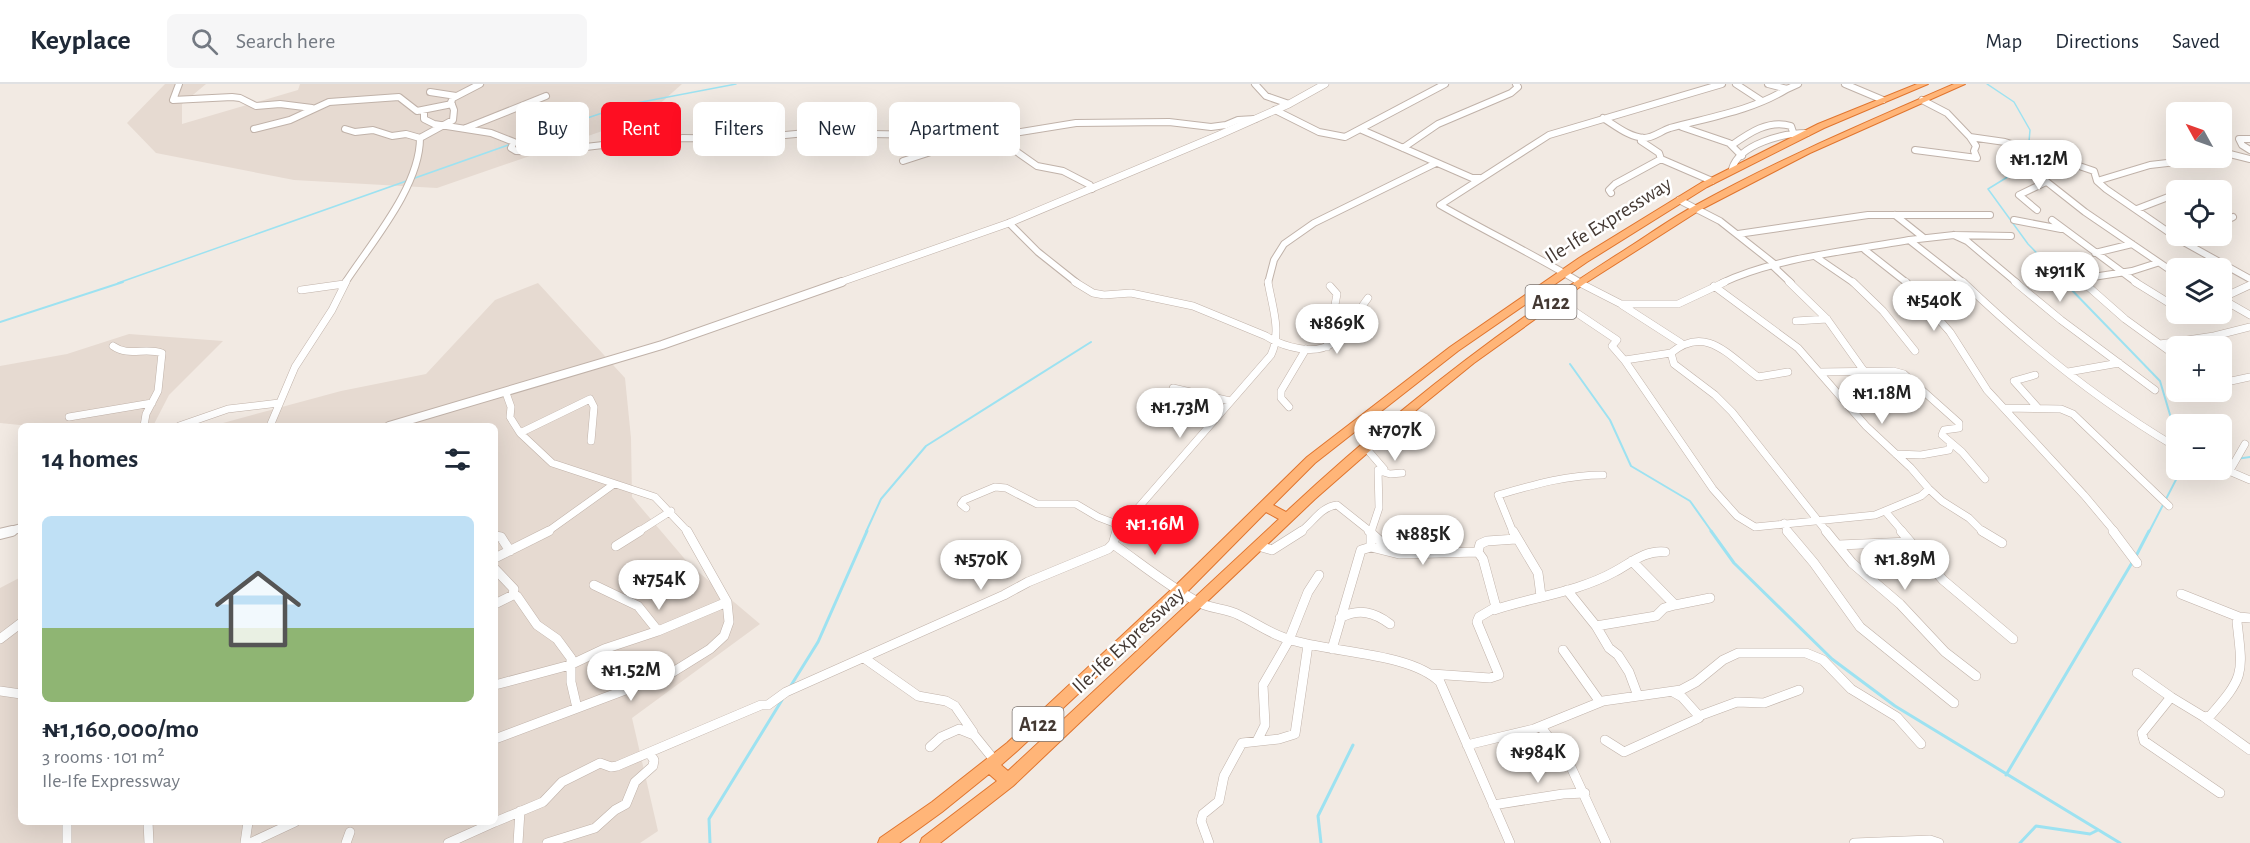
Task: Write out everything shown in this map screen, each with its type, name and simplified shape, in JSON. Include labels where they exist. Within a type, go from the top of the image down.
[{"type":"highway","name":"Ile-Ife Expressway","points":[[886,843],[937,807],[1054,710],[1266,507],[1311,460],[1454,349],[1564,272],[1732,169],[1807,133],[1924,84]]},
{"type":"highway","name":"Ile-Ife Expressway","points":[[928,843],[1008,781],[1288,518],[1443,381],[1580,282],[1697,208],[1780,163],[1961,84]]},
{"type":"highway","points":[[1880,102],[1896,111]]},
{"type":"highway","points":[[1854,113],[1872,122]]},
{"type":"highway","points":[[1266,507],[1288,518]]},
{"type":"highway","points":[[992,763],[1008,781]]},
{"type":"street","points":[[179,84],[173,100],[232,97],[240,98],[256,106],[280,104],[313,107]]},
{"type":"street","points":[[430,92],[456,96],[480,84]]},
{"type":"street","points":[[1255,84],[1266,96],[1289,104]]},
{"type":"street","points":[[399,423],[673,342],[1009,223],[1255,119],[1325,84]]},
{"type":"street","points":[[1275,110],[1331,135],[1346,137],[1362,130],[1414,98],[1445,84]]},
{"type":"street","points":[[1403,148],[1438,124],[1511,93],[1518,87],[1516,84]]},
{"type":"street","points":[[1681,343],[1621,304],[1441,207],[1441,203],[1549,135],[1722,84]]},
{"type":"street","points":[[1736,84],[1762,101]]},
{"type":"street","points":[[1768,84],[1788,89]]},
{"type":"street","points":[[1603,118],[1633,136],[1643,138],[1657,135],[1666,129],[1682,127],[1736,112],[1785,92],[1798,84]]},
{"type":"street","points":[[1845,84],[1880,102]]},
{"type":"street","points":[[458,86],[466,91]]},
{"type":"street","points":[[254,129],[291,120],[313,107],[342,100],[353,101],[390,96],[402,98],[414,110],[424,111],[452,104]]},
{"type":"street","points":[[420,138],[453,120],[452,104],[456,96]]},
{"type":"street","points":[[466,128],[546,96]]},
{"type":"street","points":[[1915,150],[1977,158],[1974,151],[1976,146],[1970,137],[1947,113],[1922,100]]},
{"type":"street","points":[[424,111],[424,119],[443,126],[501,135],[514,142],[511,147],[516,151],[526,153],[629,146],[705,137],[744,139],[824,133],[889,135]]},
{"type":"street","points":[[1020,131],[1076,123],[1169,122],[1211,127],[1226,125],[1238,120],[1255,119]]},
{"type":"street","points":[[1732,145],[1755,129],[1781,124],[1791,126],[1793,132]]},
{"type":"street","points":[[1682,127],[1732,145],[1742,153]]},
{"type":"street","points":[[345,129],[355,132],[373,130],[392,135],[406,131],[420,138]]},
{"type":"street","points":[[1362,130],[1475,180]]},
{"type":"street","points":[[1732,169],[1732,163],[1742,153],[1773,137],[1793,132],[1807,133]]},
{"type":"street","points":[[1970,137],[1993,140],[2085,166],[2094,171],[2097,181],[2166,230]]},
{"type":"street","points":[[271,423],[295,367],[332,310],[344,284],[401,199],[420,154],[420,138]]},
{"type":"street","points":[[1643,138],[1641,141],[1659,153],[1661,159],[1712,181]]},
{"type":"street","points":[[2250,139],[2240,139],[2242,145],[2250,150]]},
{"type":"street","points":[[2038,152],[2031,169],[2166,268]]},
{"type":"street","points":[[1020,154],[1037,166],[1063,171],[1090,185],[1092,189]]},
{"type":"street","points":[[2232,154],[2250,159]]},
{"type":"street","points":[[903,161],[919,156]]},
{"type":"street","points":[[1611,193],[1609,190],[1615,184],[1661,159]]},
{"type":"street","points":[[498,821],[543,802],[556,786],[592,766],[600,763],[611,767],[617,766],[650,754],[708,726],[753,708],[768,705],[775,698],[1004,595],[1028,582],[1108,549],[1113,544],[1119,525],[1138,508],[1271,356],[1277,343],[1278,333],[1268,282],[1274,260],[1284,244],[1314,223],[1436,163]]},
{"type":"street","points":[[2097,181],[2150,165],[2166,163]]},
{"type":"street","points":[[2037,210],[2019,195],[2046,182]]},
{"type":"street","points":[[2137,209],[2166,198]]},
{"type":"street","points":[[1679,200],[1697,208],[1738,234],[1776,267],[1827,319],[1864,371]]},
{"type":"street","points":[[1895,215],[1924,238]]},
{"type":"street","points":[[1738,234],[1845,217],[1989,215]]},
{"type":"street","points":[[2014,220],[2062,230]]},
{"type":"street","points":[[2052,220],[2062,230],[2121,273],[2166,301]]},
{"type":"street","points":[[1009,223],[1038,252],[1075,282],[1093,293],[1104,295],[1131,293],[1193,306],[1266,336],[1277,343],[1306,349],[1327,346],[1332,343],[1368,298]]},
{"type":"street","points":[[1621,304],[1678,304],[1737,276],[1816,257],[1865,250],[1909,240],[1954,235],[2011,236]]},
{"type":"street","points":[[1954,235],[1966,241],[2061,320],[2155,390]]},
{"type":"street","points":[[1909,240],[1976,292],[2014,331],[2132,421],[2166,441]]},
{"type":"street","points":[[2095,254],[2132,244]]},
{"type":"street","points":[[2191,246],[2250,279]]},
{"type":"street","points":[[1865,250],[1914,288],[1929,304],[1950,332],[1982,384],[2101,514],[2137,563]]},
{"type":"street","points":[[1816,257],[1857,287],[1916,351]]},
{"type":"street","points":[[2157,263],[2121,273],[2080,279],[2103,302],[2166,348]]},
{"type":"street","points":[[301,291],[344,284]]},
{"type":"street","points":[[2232,293],[2250,285]]},
{"type":"street","points":[[1327,346],[1337,302],[1337,294],[1330,286]]},
{"type":"street","points":[[1714,286],[1798,348],[1866,426],[1911,468],[1929,489],[1942,501],[1969,518],[1984,533],[2002,543]]},
{"type":"street","points":[[1556,299],[1617,340],[1612,346],[1613,349],[1625,360],[1630,375],[1640,384],[1713,489],[1737,516],[1755,527],[1875,515],[1921,496],[1929,489]]},
{"type":"street","points":[[2232,304],[2250,315]]},
{"type":"street","points":[[1796,321],[1827,319]]},
{"type":"street","points":[[2160,344],[2214,336],[2250,327]]},
{"type":"street","points":[[1625,360],[1629,357],[1671,353],[1681,343],[1700,339],[1712,343],[1758,377],[1788,372]]},
{"type":"street","points":[[113,346],[123,353],[153,350],[162,353],[158,369],[160,378],[157,392],[144,418],[144,423]]},
{"type":"street","points":[[1289,407],[1281,398],[1281,392],[1306,349]]},
{"type":"street","points":[[1671,353],[1674,364],[1715,395],[1732,412],[1863,575],[1900,604],[1945,652],[1976,676]]},
{"type":"street","points":[[2068,372],[2119,363]]},
{"type":"street","points":[[1820,372],[1900,372],[1959,423],[1961,426],[1959,429],[1942,431],[1942,435],[1985,479]]},
{"type":"street","points":[[2035,375],[2015,378],[2014,381],[2038,408]]},
{"type":"street","points":[[2232,381],[2250,377]]},
{"type":"street","points":[[1173,388],[1230,401]]},
{"type":"street","points":[[498,738],[673,672],[698,659],[724,636],[729,622],[727,602],[690,533],[670,511],[656,497],[552,463],[520,433],[510,417],[511,407],[506,393]]},
{"type":"street","points":[[520,433],[590,399],[594,407],[591,441]]},
{"type":"street","points":[[69,417],[152,403]]},
{"type":"street","points":[[188,423],[228,409],[279,403]]},
{"type":"street","points":[[2005,408],[2061,409],[2073,414],[2169,506]]},
{"type":"street","points":[[1896,454],[1937,453],[1949,450],[1951,443]]},
{"type":"street","points":[[2232,461],[2245,444]]},
{"type":"street","points":[[1366,448],[1384,469],[1378,470]]},
{"type":"street","points":[[1378,470],[1390,474],[1402,473]]},
{"type":"street","points":[[1371,548],[1368,539],[1379,508],[1375,482],[1378,470]]},
{"type":"street","points":[[2232,473],[2250,480]]},
{"type":"street","points":[[1541,596],[1539,573],[1516,539],[1498,495],[1553,479],[1603,476]]},
{"type":"street","points":[[498,555],[547,532],[614,484]]},
{"type":"street","points":[[966,508],[962,504],[964,500],[996,487],[1006,488],[1037,504],[1076,504],[1098,517],[1119,525]]},
{"type":"street","points":[[1258,546],[1272,550],[1312,522],[1316,514],[1330,506],[1337,505],[1364,523],[1390,551],[1400,554]]},
{"type":"street","points":[[616,546],[670,511]]},
{"type":"street","points":[[1885,511],[1943,580],[2013,639]]},
{"type":"street","points":[[1784,523],[1786,529],[1814,563],[1860,627],[1954,703]]},
{"type":"street","points":[[0,534],[18,529]]},
{"type":"street","points":[[498,536],[501,537],[510,551]]},
{"type":"street","points":[[1494,610],[1495,599],[1483,559],[1478,552],[1480,544],[1486,541],[1516,539]]},
{"type":"street","points":[[1839,545],[1910,542]]},
{"type":"street","points":[[1113,544],[1198,603],[1220,607],[1238,614],[1266,631],[1289,639],[1308,645],[1403,663],[1432,674],[1498,677],[1499,671],[1477,622],[1479,617],[1494,610],[1567,590],[1606,576],[1655,551],[1665,552]]},
{"type":"street","points":[[1332,649],[1361,550],[1371,548],[1400,554],[1478,552]]},
{"type":"street","points":[[1632,561],[1675,605]]},
{"type":"street","points":[[498,571],[506,577],[514,589],[513,595]]},
{"type":"street","points":[[1257,741],[1265,725],[1263,685],[1289,639],[1308,592],[1319,575]]},
{"type":"street","points":[[594,585],[638,606],[658,631]]},
{"type":"street","points":[[1567,590],[1596,626],[1609,648],[1618,655],[1629,672],[1638,696]]},
{"type":"street","points":[[2181,594],[2239,617],[2250,618]]},
{"type":"street","points":[[513,595],[517,596],[537,625],[564,647],[571,658],[570,665],[577,708]]},
{"type":"street","points":[[498,602],[513,595]]},
{"type":"street","points":[[1596,626],[1656,616],[1664,608],[1710,598]]},
{"type":"street","points":[[498,684],[570,665],[604,649],[658,631],[727,602]]},
{"type":"street","points":[[1340,618],[1350,612],[1360,611],[1381,617],[1390,624]]},
{"type":"street","points":[[2204,717],[2210,716],[2217,708],[2246,668],[2238,642],[2239,617]]},
{"type":"street","points":[[0,639],[18,625]]},
{"type":"street","points":[[1209,843],[1204,835],[1201,821],[1203,814],[1219,801],[1224,776],[1242,743],[1272,742],[1295,734],[1299,698],[1305,680],[1308,645]]},
{"type":"street","points":[[1563,650],[1600,702]]},
{"type":"street","points":[[1467,746],[1541,727],[1600,702],[1638,696],[1657,696],[1684,689],[1708,673],[1728,655],[1738,653],[1806,653],[1823,660],[1851,689],[1897,717],[1921,744]]},
{"type":"street","points":[[864,658],[913,694],[935,702],[946,701],[955,706],[961,711],[992,763]]},
{"type":"street","points":[[2137,673],[2250,750]]},
{"type":"street","points":[[1432,674],[1440,682],[1510,843]]},
{"type":"street","points":[[1440,682],[1450,676]]},
{"type":"street","points":[[1605,740],[1624,752],[1667,734],[1700,718],[1699,716],[1737,702],[1764,703],[1799,690]]},
{"type":"street","points":[[0,691],[18,694]]},
{"type":"street","points":[[1672,692],[1677,693],[1699,716]]},
{"type":"street","points":[[2171,697],[2142,733],[2144,741],[2220,793]]},
{"type":"street","points":[[1541,727],[1553,740],[1585,793],[1606,843]]},
{"type":"street","points":[[930,747],[938,739],[951,732],[966,729],[973,732]]},
{"type":"street","points":[[547,843],[595,828],[615,810],[626,804],[629,790],[636,779],[653,766],[654,760],[650,754]]},
{"type":"street","points":[[1493,805],[1563,794],[1585,793]]},
{"type":"street","points":[[520,811],[521,842]]},
{"type":"street","points":[[67,825],[67,843]]},
{"type":"street","points":[[148,825],[149,843]]},
{"type":"street","points":[[245,843],[248,825]]},
{"type":"street","points":[[250,843],[289,825]]},
{"type":"street","points":[[448,843],[488,825]]},
{"type":"street","points":[[346,843],[350,832]]},
{"type":"street","points":[[1854,843],[1930,840],[1940,843]]},
{"type":"shaded area","points":[[165,84],[206,84],[182,104],[182,124],[298,90],[300,84],[682,84],[662,102],[601,102],[601,132],[589,136],[589,102],[516,102],[516,156],[530,156],[437,188],[294,180],[156,153],[127,123]]},
{"type":"shaded area","points":[[538,283],[625,378],[631,438],[632,497],[689,564],[760,624],[632,718],[658,831],[640,843],[0,843],[0,588],[18,579],[18,825],[498,825],[498,423],[223,423],[341,391],[426,374],[495,300]]},
{"type":"shaded area","points":[[129,334],[223,341],[169,395],[155,423],[18,425],[0,423],[0,366],[67,354]]},
{"type":"waterway","points":[[589,117],[626,105],[736,84]]},
{"type":"waterway","points":[[1987,84],[2014,102],[2030,130],[2027,165],[1988,189],[2028,244],[2066,283]]},
{"type":"waterway","points":[[118,283],[511,144]]},
{"type":"waterway","points":[[0,322],[123,282]]},
{"type":"waterway","points":[[2064,282],[2160,381],[2170,414]]},
{"type":"waterway","points":[[866,532],[881,499],[926,446],[1091,342]]},
{"type":"waterway","points":[[1570,364],[1610,420],[1631,466],[1690,501],[1712,532]]},
{"type":"waterway","points":[[2232,460],[2250,457]]},
{"type":"waterway","points":[[2149,532],[2176,480]]},
{"type":"waterway","points":[[790,687],[818,642],[867,531]]},
{"type":"waterway","points":[[1711,531],[1734,563],[1832,659],[1895,706],[2007,774]]},
{"type":"waterway","points":[[2136,556],[2149,531]]},
{"type":"waterway","points":[[2007,774],[2133,561]]},
{"type":"waterway","points":[[710,843],[709,819],[782,700]]},
{"type":"waterway","points":[[1321,843],[1318,816],[1353,745]]},
{"type":"waterway","points":[[2007,774],[2120,843]]},
{"type":"waterway","points":[[2020,843],[2036,826],[2090,834],[2098,830]]}]
